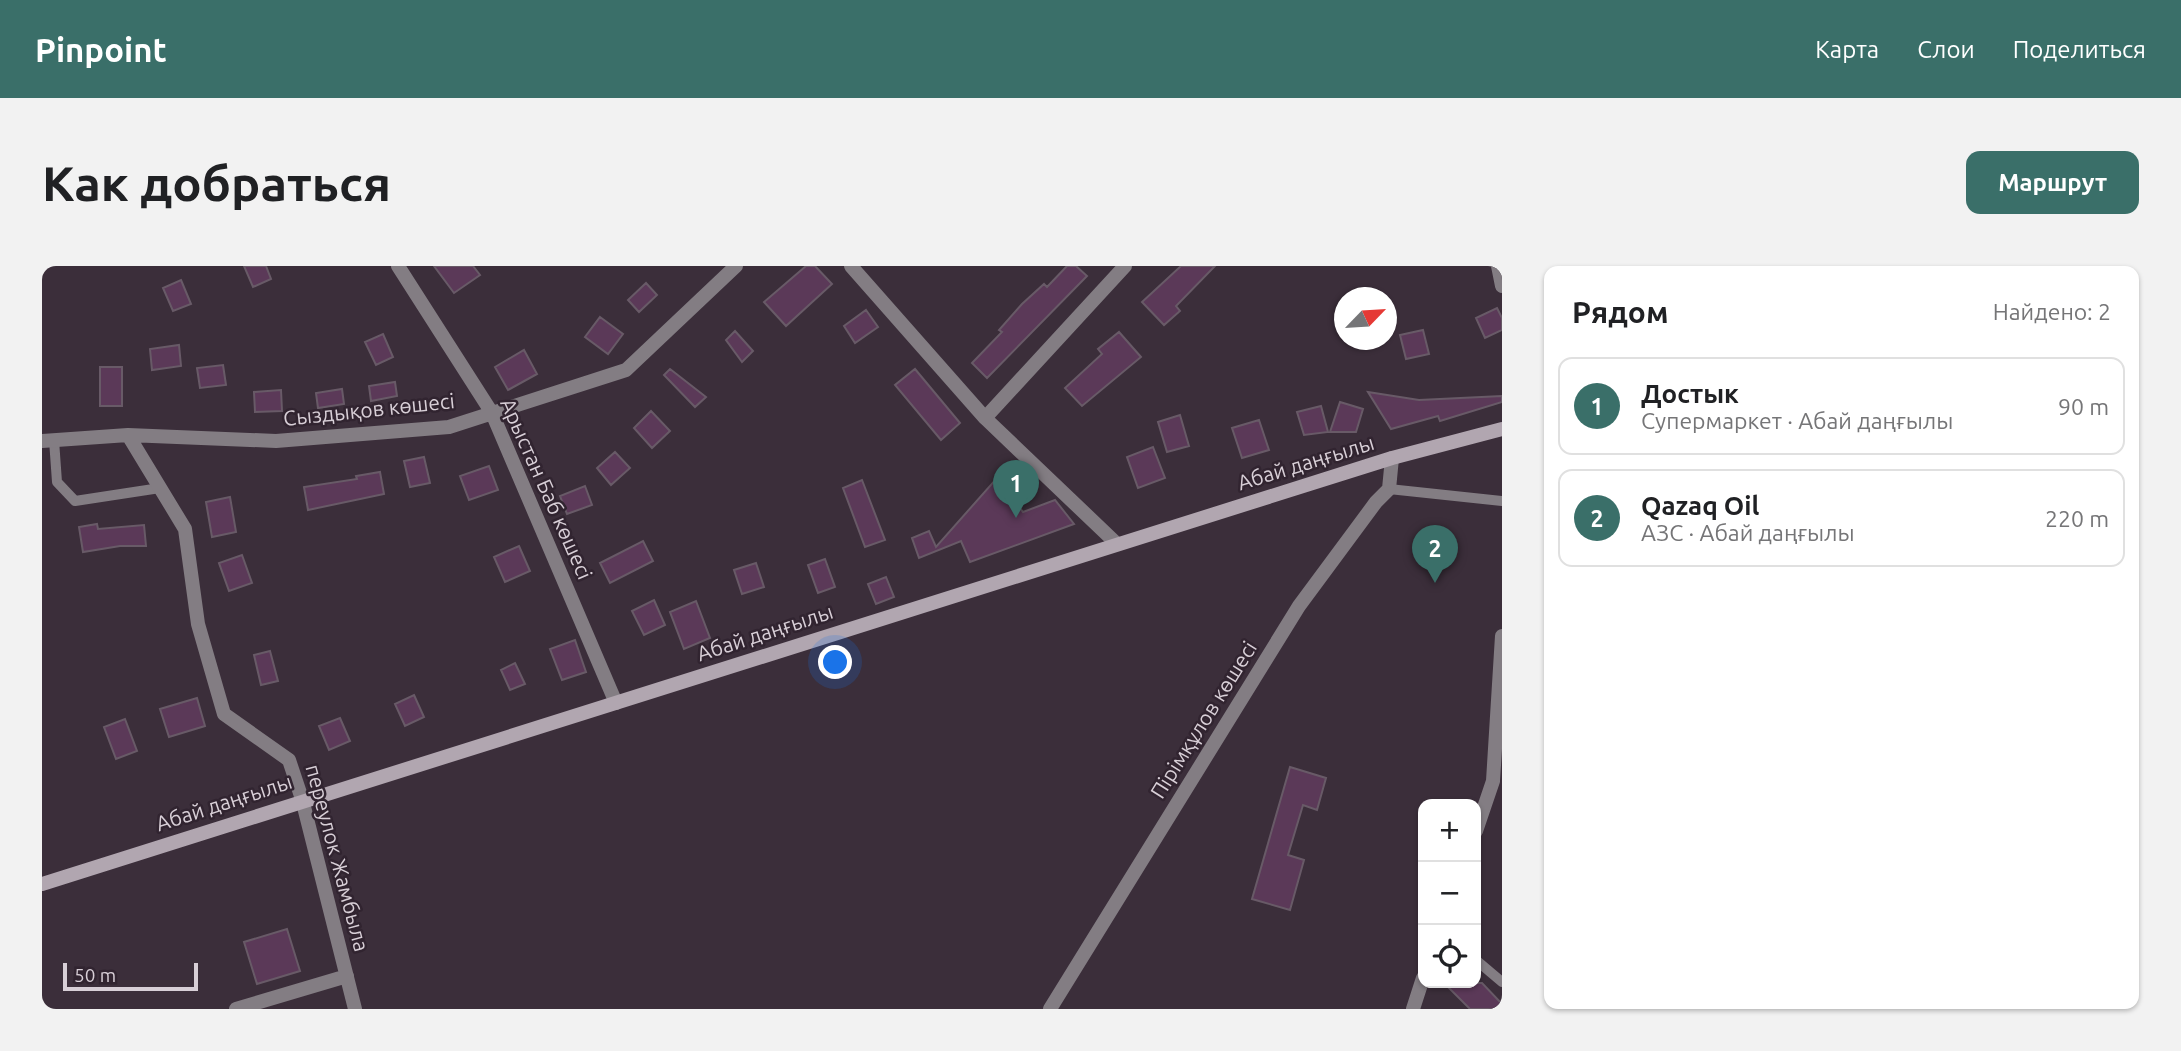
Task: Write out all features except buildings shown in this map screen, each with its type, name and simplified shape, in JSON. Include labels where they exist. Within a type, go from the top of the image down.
[{"type":"street","name":"Сыздықов көшесі","points":[[48,441],[128,435],[276,441],[449,427],[625,370],[736,266]]},
{"type":"street","points":[[851,266],[985,418],[1118,544]]},
{"type":"street","points":[[985,418],[1125,266]]},
{"type":"street","points":[[1498,266],[1502,286]]},
{"type":"street","name":"Арыстан Баб көшесі","points":[[401,267],[492,413],[616,703]]},
{"type":"street","name":"Абай даңғылы","points":[[42,884],[302,799],[616,703],[1392,458],[1502,429]]},
{"type":"street","name":"переулок Жамбыла","points":[[128,435],[185,529],[198,624],[224,714],[289,760],[302,799],[355,1009]]},
{"type":"street","points":[[1389,489],[1392,458]]},
{"type":"street","name":"Пірімқұлов көшесі","points":[[1050,1009],[1299,606],[1376,502],[1389,489]]},
{"type":"street","points":[[1481,816],[1493,781],[1502,636]]},
{"type":"street","points":[[236,1009],[347,976]]},
{"type":"street","points":[[1413,1009],[1420,988]]},
{"type":"lane","points":[[48,441],[57,482],[75,501],[160,488]]},
{"type":"lane","points":[[1389,489],[1502,501]]},
{"type":"lane","points":[[1481,964],[1502,982]]},
{"type":"place","name":"Достык","points":[[1016,518]]},
{"type":"place","name":"Qazaq Oil","points":[[1435,583]]}]
